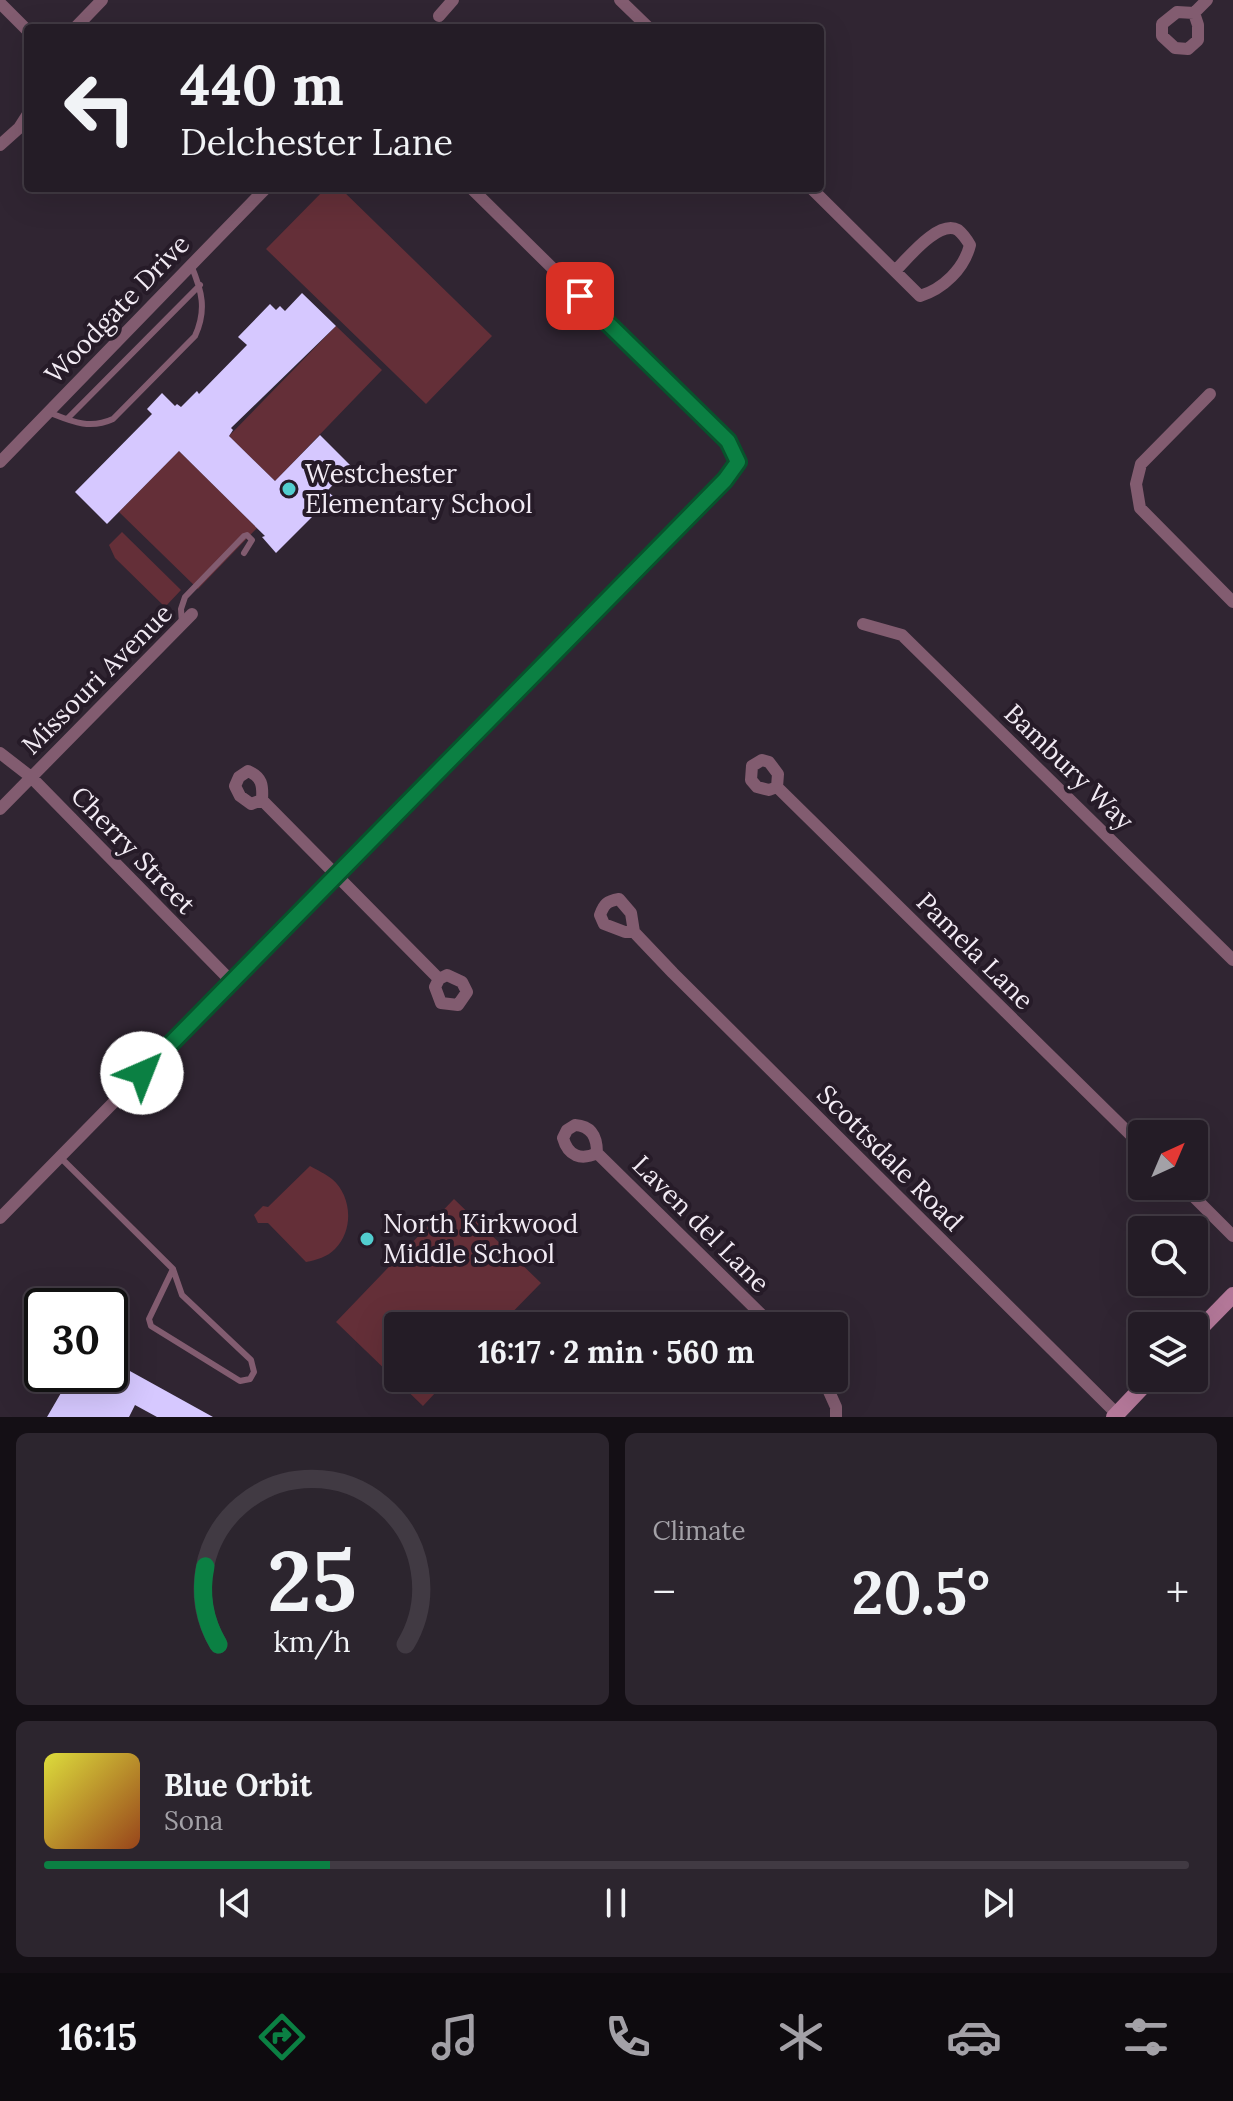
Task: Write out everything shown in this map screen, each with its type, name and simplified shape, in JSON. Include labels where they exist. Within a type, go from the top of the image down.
[{"type":"street","points":[[79,24],[102,0]]},
{"type":"street","points":[[439,16],[453,0]]},
{"type":"street","points":[[620,0],[645,24]]},
{"type":"street","points":[[1194,13],[1207,0]]},
{"type":"street","points":[[0,3],[24,27]]},
{"type":"street","points":[[0,145],[24,120]]},
{"type":"street","name":"Woodgate Drive","points":[[0,462],[262,192]]},
{"type":"street","points":[[0,1218],[725,480],[738,462],[728,441],[475,192]]},
{"type":"street","points":[[815,192],[920,296],[939,289],[966,260],[970,245],[960,231],[950,227],[938,230],[895,271]]},
{"type":"street","points":[[1210,394],[1141,464],[1136,484],[1140,508],[1233,602]]},
{"type":"street","name":"Missouri Avenue","points":[[0,809],[192,614]]},
{"type":"street","name":"Bambury Way","points":[[863,624],[902,635],[1233,960]]},
{"type":"street","name":"Cherry Street","points":[[0,753],[31,777],[231,981]]},
{"type":"street","name":"Pamela Lane","points":[[777,787],[1128,1132]]},
{"type":"street","points":[[262,800],[439,979]]},
{"type":"street","name":"Scottsdale Road","points":[[634,932],[1115,1416]]},
{"type":"street","name":"Laven del Lane","points":[[597,1153],[759,1312]]},
{"type":"street","points":[[1197,1200],[1233,1236]]},
{"type":"street","points":[[1208,1321],[1233,1295]]},
{"type":"street","points":[[829,1392],[836,1407],[836,1417]]},
{"type":"street","points":[[1115,1416],[1138,1392]]},
{"type":"lane","points":[[48,412],[78,424],[100,425],[113,419],[195,336],[202,322],[203,293],[191,265]]},
{"type":"lane","points":[[67,419],[200,285]]},
{"type":"lane","points":[[182,624],[181,609],[185,597],[247,535],[252,544],[244,553]]},
{"type":"lane","points":[[60,1157],[173,1269],[182,1295],[251,1360],[254,1372],[250,1379],[240,1381],[151,1326],[149,1319],[173,1269]]},
{"type":"shaded area","points":[[322,192],[344,192],[492,336],[426,404],[266,249]]},
{"type":"shaded area","points":[[336,326],[382,370],[275,481],[229,436]]},
{"type":"shaded area","points":[[179,451],[257,528],[198,589],[119,512]]},
{"type":"shaded area","points":[[122,532],[181,590],[165,607],[115,558],[109,545]]},
{"type":"shaded area","points":[[310,1166],[339,1186],[347,1204],[348,1223],[335,1249],[322,1258],[306,1262],[268,1223],[258,1223],[254,1215],[263,1206],[268,1207]]},
{"type":"shaded area","points":[[454,1199],[541,1283],[513,1312],[384,1312],[384,1368],[336,1322]]},
{"type":"shaded area","points":[[408,1392],[436,1392],[423,1406]]},
{"type":"building","points":[[302,293],[336,326],[231,428],[233,430],[229,436],[275,481],[320,435],[351,466],[327,491],[333,496],[276,553],[262,537],[265,536],[179,451],[107,524],[75,492],[152,414],[147,409],[162,393],[175,406],[181,407],[197,391],[199,394],[247,345],[238,337],[270,304],[276,310],[280,306],[285,311]]},
{"type":"building","points":[[128,1370],[213,1417],[157,1417],[135,1405],[129,1417],[47,1417],[62,1392],[128,1392]]},
{"type":"place","name":"Westchester Elementary School","points":[[289,489]]},
{"type":"place","name":"North Kirkwood Middle School","points":[[367,1239]]},
{"type":"route","points":[[142,1073],[725,480],[738,462],[728,441],[580,296]]}]
